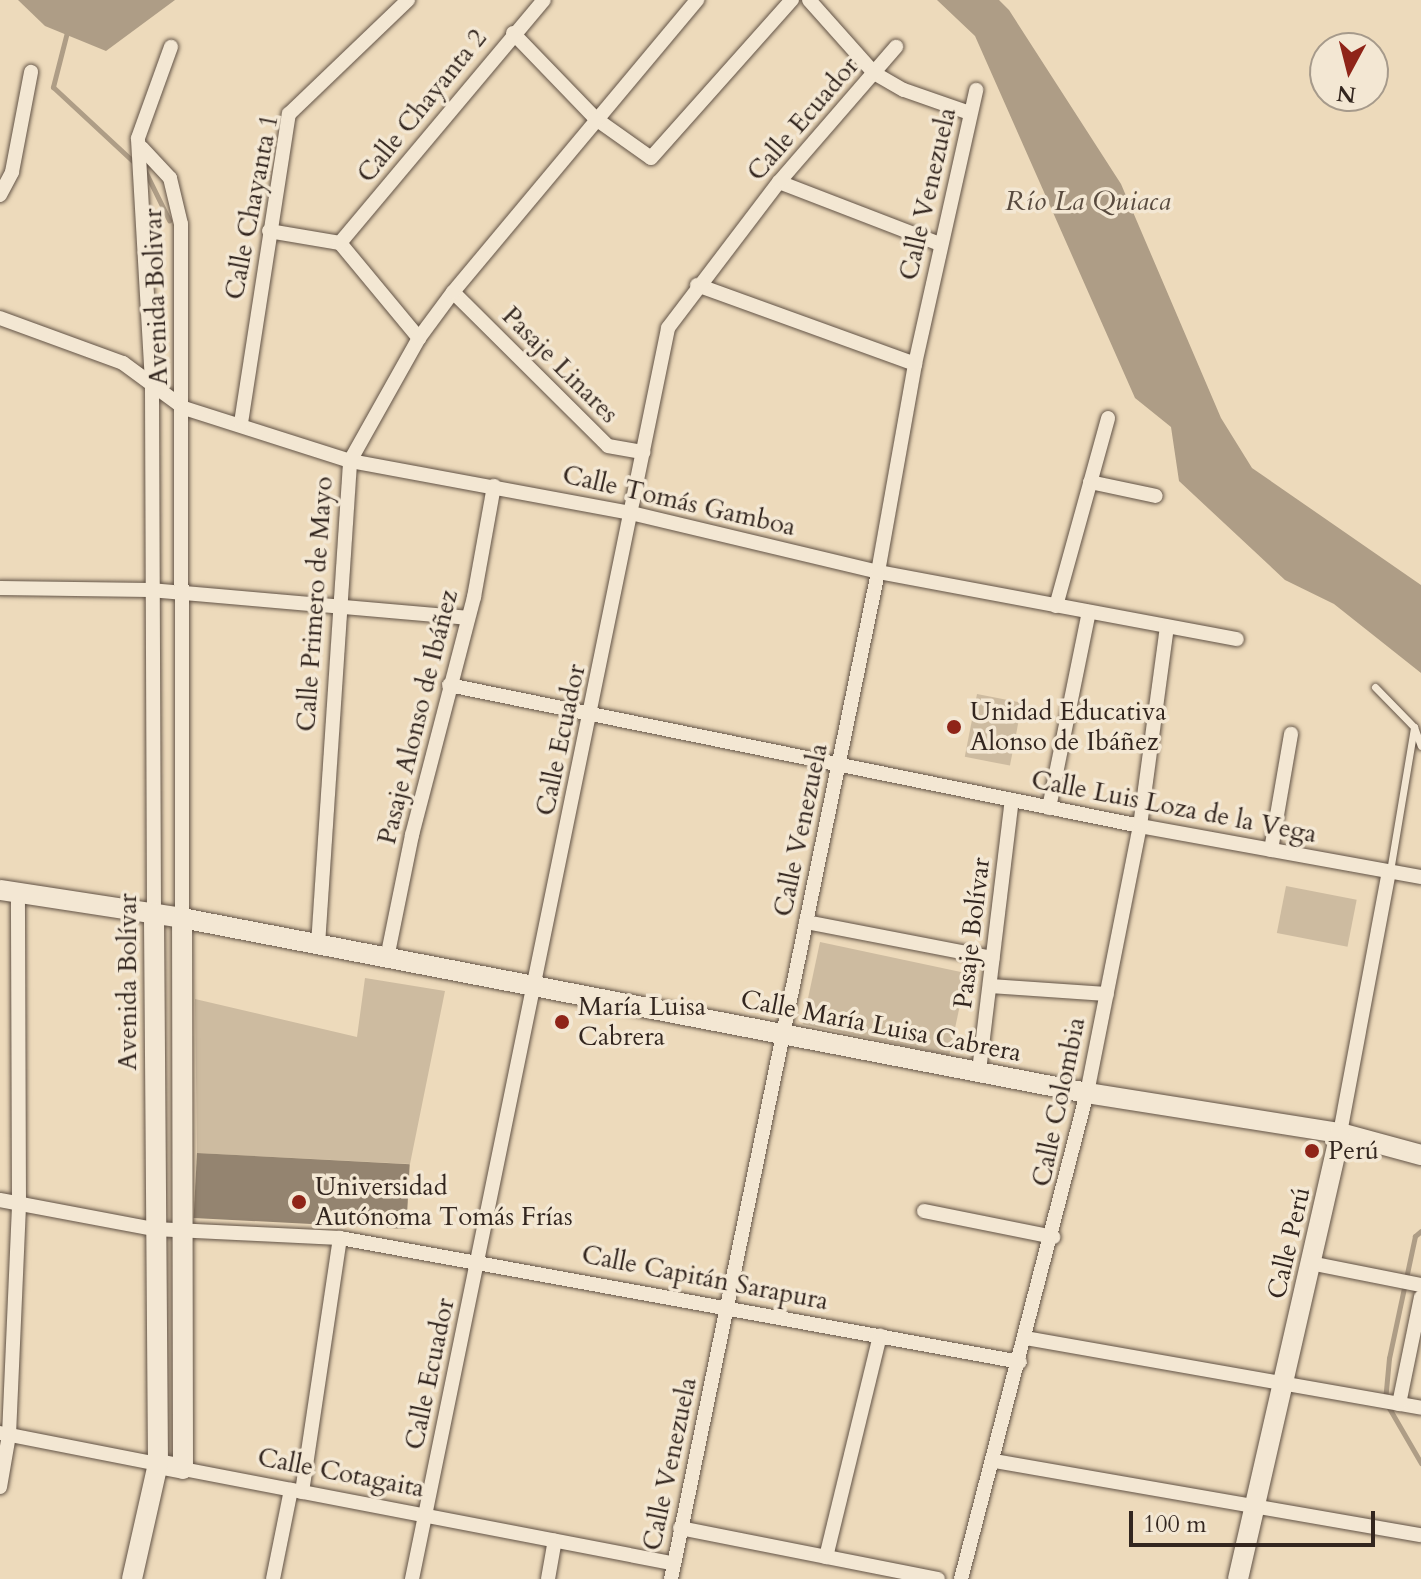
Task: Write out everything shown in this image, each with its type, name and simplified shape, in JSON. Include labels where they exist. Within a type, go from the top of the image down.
[{"type":"street","name":"Calle Chayanta 1","points":[[241,423],[289,114],[408,0]]},
{"type":"street","name":"Calle Chayanta 2","points":[[340,243],[513,33],[544,0]]},
{"type":"street","name":"Calle Primero de Mayo","points":[[318,945],[337,603],[350,461],[419,338],[453,292],[697,0]]},
{"type":"street","points":[[513,33],[596,119],[651,158],[792,0]]},
{"type":"street","points":[[809,0],[874,73],[904,90],[970,113]]},
{"type":"street","name":"Avenida Bolivar","points":[[152,382],[142,148],[138,138],[141,119],[171,47]]},
{"type":"street","name":"Calle Ecuador","points":[[412,1579],[668,328],[697,285],[779,182],[896,47]]},
{"type":"street","points":[[0,195],[12,172],[31,72]]},
{"type":"street","name":"Calle Venezuela","points":[[671,1579],[878,572],[915,364],[976,90]]},
{"type":"street","name":"Avenida Bolivar","points":[[142,148],[170,178],[177,196],[184,408]]},
{"type":"street","points":[[779,182],[940,244]]},
{"type":"street","points":[[269,231],[340,243],[419,338]]},
{"type":"street","points":[[697,285],[915,364]]},
{"type":"street","name":"Pasaje Linares","points":[[453,292],[608,446],[643,452]]},
{"type":"street","points":[[0,318],[123,363],[184,408]]},
{"type":"street","name":"Avenida Bolívar","points":[[132,1579],[158,1464],[150,590],[152,382]]},
{"type":"street","name":"Avenida Bolívar","points":[[183,1469],[184,408]]},
{"type":"street","name":"Calle Tomás Gamboa","points":[[184,408],[241,423],[350,461],[631,513],[878,572],[1237,639]]},
{"type":"street","points":[[1056,606],[1108,418]]},
{"type":"street","points":[[1090,482],[1156,496]]},
{"type":"street","name":"Pasaje Alonso de Ibáñez","points":[[387,958],[467,618],[494,486]]},
{"type":"street","points":[[0,588],[150,590],[337,603],[467,618]]},
{"type":"street","points":[[1049,808],[1089,612]]},
{"type":"street","name":"Calle Colombia","points":[[961,1579],[995,1461],[1087,1093],[1140,826],[1167,627]]},
{"type":"street","name":"Calle Luis Loza de la Vega","points":[[449,685],[1140,826],[1421,877]]},
{"type":"street","points":[[1271,850],[1291,734]]},
{"type":"street","name":"Pasaje Bolívar","points":[[979,1071],[1012,800]]},
{"type":"street","name":"Calle Perú","points":[[1238,1579],[1340,1133],[1389,872]]},
{"type":"street","points":[[0,1487],[19,1204],[9,892]]},
{"type":"street","name":"Calle María Luisa Cabrera","points":[[9,892],[182,918],[1087,1093],[1340,1133],[1421,1155]]},
{"type":"street","points":[[806,922],[993,958]]},
{"type":"street","points":[[990,986],[1107,994]]},
{"type":"street","name":"Calle Capitán Sarapura","points":[[0,1200],[154,1229],[340,1238],[479,1260],[1020,1362]]},
{"type":"street","points":[[924,1211],[1053,1237]]},
{"type":"street","points":[[273,1579],[296,1491],[340,1238]]},
{"type":"street","points":[[1310,1263],[1421,1285]]},
{"type":"street","points":[[1399,1404],[1421,1297]]},
{"type":"street","points":[[826,1557],[880,1336]]},
{"type":"street","points":[[1026,1338],[1421,1408]]},
{"type":"street","name":"Calle Cotagaita","points":[[5,1434],[673,1563]]},
{"type":"street","points":[[995,1461],[1421,1535]]},
{"type":"street","points":[[680,1528],[938,1579]]},
{"type":"street","points":[[548,1579],[555,1541]]},
{"type":"lane","points":[[1375,687],[1414,727],[1421,746]]},
{"type":"lane","name":"Calle Perú","points":[[1389,872],[1414,727]]},
{"type":"shaded area","points":[[977,694],[1022,703],[1010,766],[965,757]]},
{"type":"shaded area","points":[[1286,886],[1357,900],[1348,947],[1277,933]]},
{"type":"shaded area","points":[[820,942],[967,973],[949,1055],[803,1024]]},
{"type":"shaded area","points":[[365,978],[445,991],[410,1164],[197,1153],[195,999],[357,1037]]},
{"type":"water","points":[[18,0],[175,0],[106,51],[45,26]]},
{"type":"water","name":"Río La Quiaca","points":[[937,0],[999,0],[1009,10],[1121,184],[1221,418],[1252,468],[1421,585],[1421,673],[1334,604],[1285,580],[1179,481],[1171,427],[1135,398],[975,36]]},
{"type":"building","name":"Universidad Autónoma Tomás Frías","points":[[197,1153],[410,1164],[406,1229],[194,1218]]},
{"type":"waterway","points":[[67,32],[53,87],[137,165]]},
{"type":"waterway","points":[[145,171],[169,220]]},
{"type":"waterway","points":[[1421,1231],[1415,1236],[1389,1358],[1385,1401],[1421,1463]]},
{"type":"place","name":"Unidad Educativa Alonso de Ibáñez","points":[[954,727]]},
{"type":"place","name":"María Luisa Cabrera","points":[[562,1022]]},
{"type":"place","name":"Perú","points":[[1312,1151]]},
{"type":"place","name":"Universidad Autónoma Tomás Frías","points":[[299,1202]]}]
